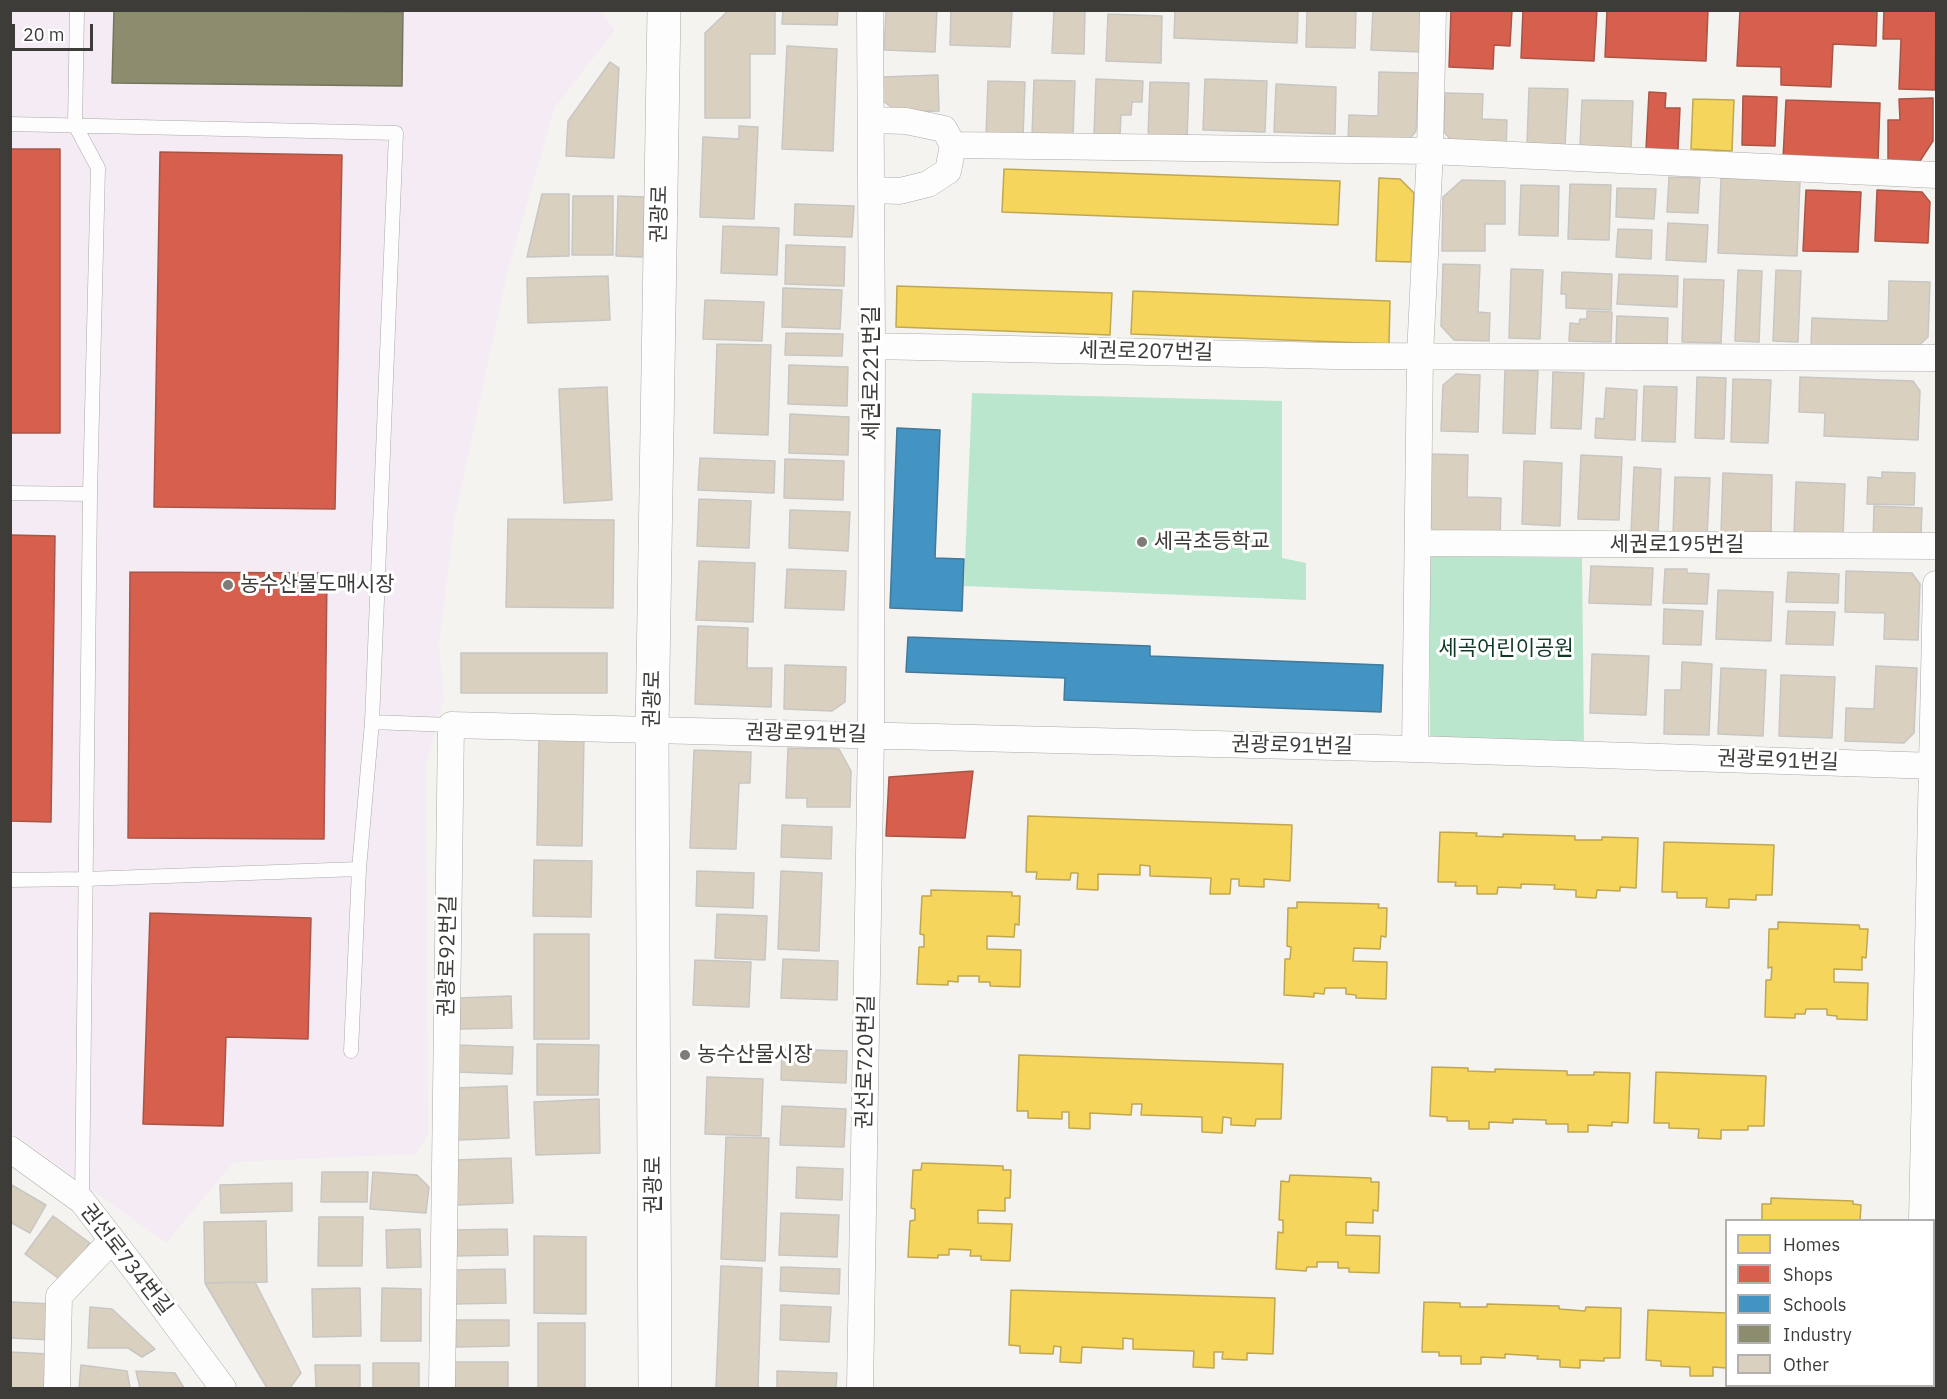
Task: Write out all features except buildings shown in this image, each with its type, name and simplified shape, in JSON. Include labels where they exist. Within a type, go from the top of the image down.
[{"type":"street","name":"권광로","points":[[655,1389],[652,730],[664,10]]},
{"type":"street","name":"세권로221번길","points":[[870,10],[871,736]]},
{"type":"street","points":[[1415,749],[1420,355],[1430,151],[1433,10]]},
{"type":"street","points":[[871,120],[906,121],[944,129],[953,145],[948,171],[928,184],[900,191],[871,190]]},
{"type":"street","points":[[953,145],[1430,151],[1936,175]]},
{"type":"street","name":"세권로207번길","points":[[872,346],[1420,355]]},
{"type":"street","points":[[1420,355],[1936,358]]},
{"type":"street","name":"세권로195번길","points":[[1418,543],[1936,546]]},
{"type":"street","points":[[1922,1219],[1934,766],[1936,584]]},
{"type":"street","points":[[451,725],[652,730]]},
{"type":"street","name":"권광로92번길","points":[[442,1389],[451,725]]},
{"type":"street","name":"권광로91번길","points":[[652,730],[1415,749],[1934,766]]},
{"type":"street","name":"권선로720번길","points":[[861,1389],[871,736]]},
{"type":"street","name":"권선로734번길","points":[[10,1149],[82,1202],[223,1389]]},
{"type":"street","points":[[57,1389],[60,1296],[112,1240]]},
{"type":"lane","points":[[77,10],[75,125],[98,168],[90,494],[82,1202]]},
{"type":"lane","points":[[10,124],[396,133],[372,722],[359,869],[351,1051]]},
{"type":"lane","points":[[10,493],[90,494]]},
{"type":"lane","points":[[372,722],[451,725]]},
{"type":"lane","points":[[10,880],[359,869]]},
{"type":"shaded area","name":"농수산물도매시장","points":[[11,11],[600,11],[615,30],[555,107],[507,273],[454,522],[439,647],[444,699],[426,764],[428,1135],[416,1154],[234,1162],[166,1243],[11,1132]]},
{"type":"green space","points":[[972,393],[1282,401],[1282,558],[1306,563],[1306,600],[964,586]]},
{"type":"green space","name":"세곡어린이공원","points":[[1430,556],[1582,558],[1584,745],[1430,740]]},
{"type":"place","name":"세곡초등학교","points":[[1142,542]]},
{"type":"place","name":"농수산물도매시장","points":[[228,585]]},
{"type":"place","name":"농수산물시장","points":[[685,1055]]}]
